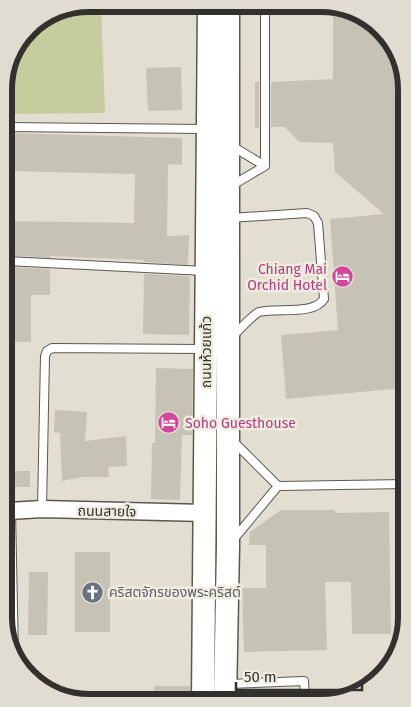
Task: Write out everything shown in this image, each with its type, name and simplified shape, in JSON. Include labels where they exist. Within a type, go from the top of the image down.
[{"type":"main road","name":"ถนนห้วยแก้ว","points":[[204,694],[209,12]]},
{"type":"main road","name":"ถนนห้วยแก้ว","points":[[226,692],[228,546],[228,12]]},
{"type":"street","name":"ถนนสายใจ","points":[[12,511],[42,509],[205,513]]},
{"type":"lane","points":[[265,12],[265,166]]},
{"type":"lane","points":[[12,127],[208,129]]},
{"type":"lane","points":[[228,144],[265,166]]},
{"type":"lane","points":[[228,188],[265,166]]},
{"type":"lane","points":[[228,218],[307,213],[314,216],[318,223],[324,299],[320,304],[311,308],[259,312],[228,341]]},
{"type":"lane","points":[[12,261],[207,271]]},
{"type":"lane","points":[[42,509],[45,356],[47,351],[52,348],[206,349]]},
{"type":"lane","points":[[228,437],[278,486],[398,484]]},
{"type":"lane","points":[[228,546],[278,486]]},
{"type":"lane","points":[[12,583],[13,626]]},
{"type":"lane","points":[[226,692],[304,681],[305,694]]},
{"type":"green space","points":[[101,12],[105,113],[12,114],[13,80],[23,51],[39,32],[60,18],[75,14]]},
{"type":"building","points":[[333,13],[351,18],[376,35],[393,60],[397,75],[398,389],[286,399],[281,335],[338,330],[330,219],[384,214],[335,172],[333,143],[299,142],[285,127],[271,127],[271,82],[333,79]]},
{"type":"building","points":[[181,67],[182,110],[148,111],[146,68]]},
{"type":"building","points":[[255,82],[259,82],[259,128],[255,128]]},
{"type":"building","points":[[12,133],[182,138],[182,165],[168,164],[167,236],[189,235],[188,265],[144,262],[144,260],[12,255],[12,221],[134,223],[135,174],[12,171]]},
{"type":"building","points":[[12,267],[50,269],[50,295],[31,295],[31,342],[12,342]]},
{"type":"building","points":[[144,274],[190,277],[189,335],[143,334]]},
{"type":"building","points":[[156,368],[193,369],[192,435],[182,435],[180,500],[151,499],[152,443],[155,443]]},
{"type":"building","points":[[55,410],[87,412],[85,441],[126,436],[127,466],[108,467],[109,477],[83,477],[62,481],[60,433],[54,432]]},
{"type":"building","points":[[12,471],[30,471],[30,487],[12,487]]},
{"type":"building","points":[[281,510],[335,510],[335,513],[389,512],[391,634],[352,634],[351,582],[325,582],[327,650],[244,652],[242,588],[266,588],[266,545],[249,545],[250,532]]},
{"type":"building","name":"คริสตจักรของพระคริสต์","points":[[75,552],[110,552],[110,632],[75,632]]},
{"type":"building","points":[[29,572],[48,572],[47,635],[28,635]]},
{"type":"building","points":[[154,686],[190,686],[190,694],[154,694]]},
{"type":"place","name":"Chiang Mai Orchid Hotel","points":[[343,277]]},
{"type":"place","name":"Soho Guesthouse","points":[[169,423]]},
{"type":"place","name":"คริสตจักรของพระคริสต์","points":[[93,592]]}]
